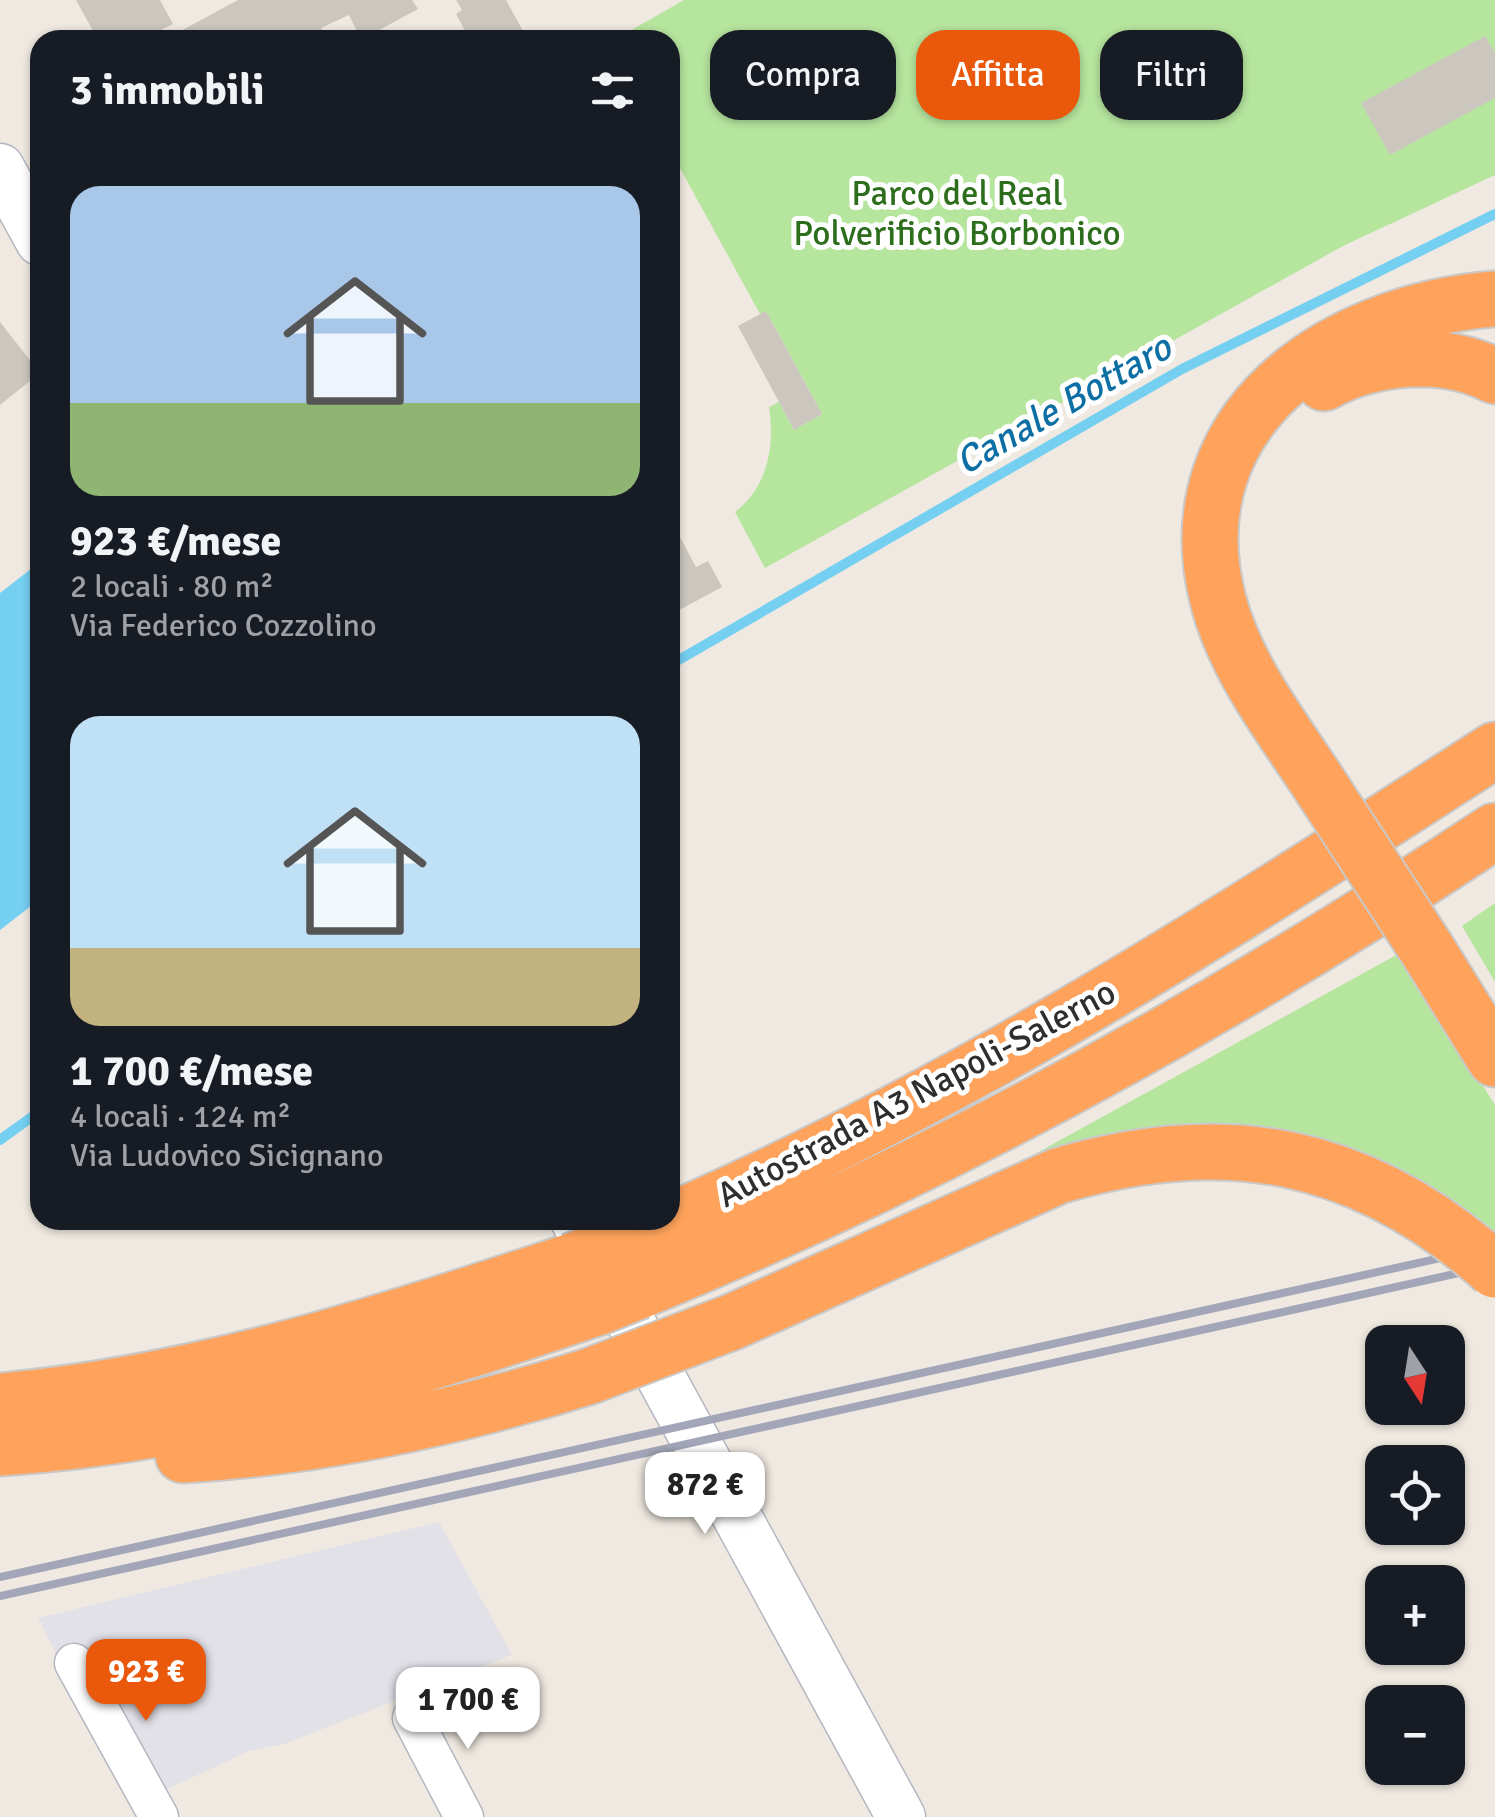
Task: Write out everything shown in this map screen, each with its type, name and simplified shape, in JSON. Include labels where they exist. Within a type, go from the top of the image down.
[{"type":"highway","points":[[1495,299],[1436,308],[1387,322],[1337,346],[1286,378],[1245,420],[1220,468],[1209,504],[1208,544],[1218,602],[1242,664],[1336,786],[1440,944],[1495,1059]]},
{"type":"highway","points":[[1336,786],[1262,648],[1240,589],[1233,517],[1254,456],[1303,394],[1343,372],[1389,360],[1440,360],[1495,376]]},
{"type":"highway","points":[[740,1190],[859,1102],[1269,857],[1495,707]]},
{"type":"highway","name":"Autostrada A3 Napoli-Salerno","points":[[680,1222],[926,1096],[1054,1024],[1495,750]]},
{"type":"highway","name":"Autostrada A3 Napoli-Salerno","points":[[0,1401],[100,1390],[267,1356],[600,1264],[759,1241],[952,1149],[1364,918],[1495,831]]},
{"type":"highway","points":[[1440,944],[1495,1005]]},
{"type":"highway","points":[[0,1456],[96,1460],[273,1448],[427,1423],[590,1376],[732,1322],[1058,1176],[1114,1159],[1167,1151],[1266,1154],[1323,1166],[1416,1208],[1495,1270]]},
{"type":"highway","name":"Autostrada A3 Napoli-Salerno","points":[[0,1448],[113,1437],[314,1397],[415,1370],[664,1230]]},
{"type":"street","points":[[0,168],[30,223]]},
{"type":"street","points":[[600,1264],[901,1817]]},
{"type":"street","points":[[74,1663],[159,1817]]},
{"type":"street","points":[[412,1718],[464,1817]]},
{"type":"shaded area","points":[[439,1522],[512,1655],[284,1744],[249,1751],[133,1805],[38,1618]]},
{"type":"green space","name":"Parco del Real Polverificio Borbonico","points":[[684,0],[1495,0],[1495,175],[1343,246],[765,568],[735,512],[755,491],[767,465],[769,407],[779,402],[794,430],[822,414],[766,311],[760,314],[680,168],[680,30],[632,30]]},
{"type":"green space","points":[[1495,903],[1495,982],[1462,926]]},
{"type":"green space","points":[[1400,953],[1495,1105],[1495,1230],[1477,1235],[1405,1185],[1039,1162],[1035,1154]]},
{"type":"water","points":[[30,570],[30,907],[0,930],[0,593]]},
{"type":"building","points":[[76,0],[160,0],[173,24],[161,30],[92,30]]},
{"type":"building","points":[[238,0],[412,0],[418,9],[379,30],[356,30],[349,15],[322,30],[182,30]]},
{"type":"building","points":[[456,0],[506,0],[522,30],[465,30],[456,14],[462,10]]},
{"type":"building","points":[[1485,36],[1495,53],[1495,98],[1390,155],[1361,103]]},
{"type":"building","points":[[766,311],[822,414],[794,430],[738,326]]},
{"type":"building","points":[[0,322],[30,360],[30,381],[0,405]]},
{"type":"building","points":[[680,537],[696,567],[708,561],[722,587],[680,610]]},
{"type":"waterway","name":"Canale Bottaro","points":[[680,659],[1182,369],[1495,214]]},
{"type":"waterway","name":"Canale Bottaro","points":[[0,1140],[30,1118]]},
{"type":"railway","points":[[0,1577],[1495,1246]]},
{"type":"railway","points":[[0,1596],[1495,1265]]}]
